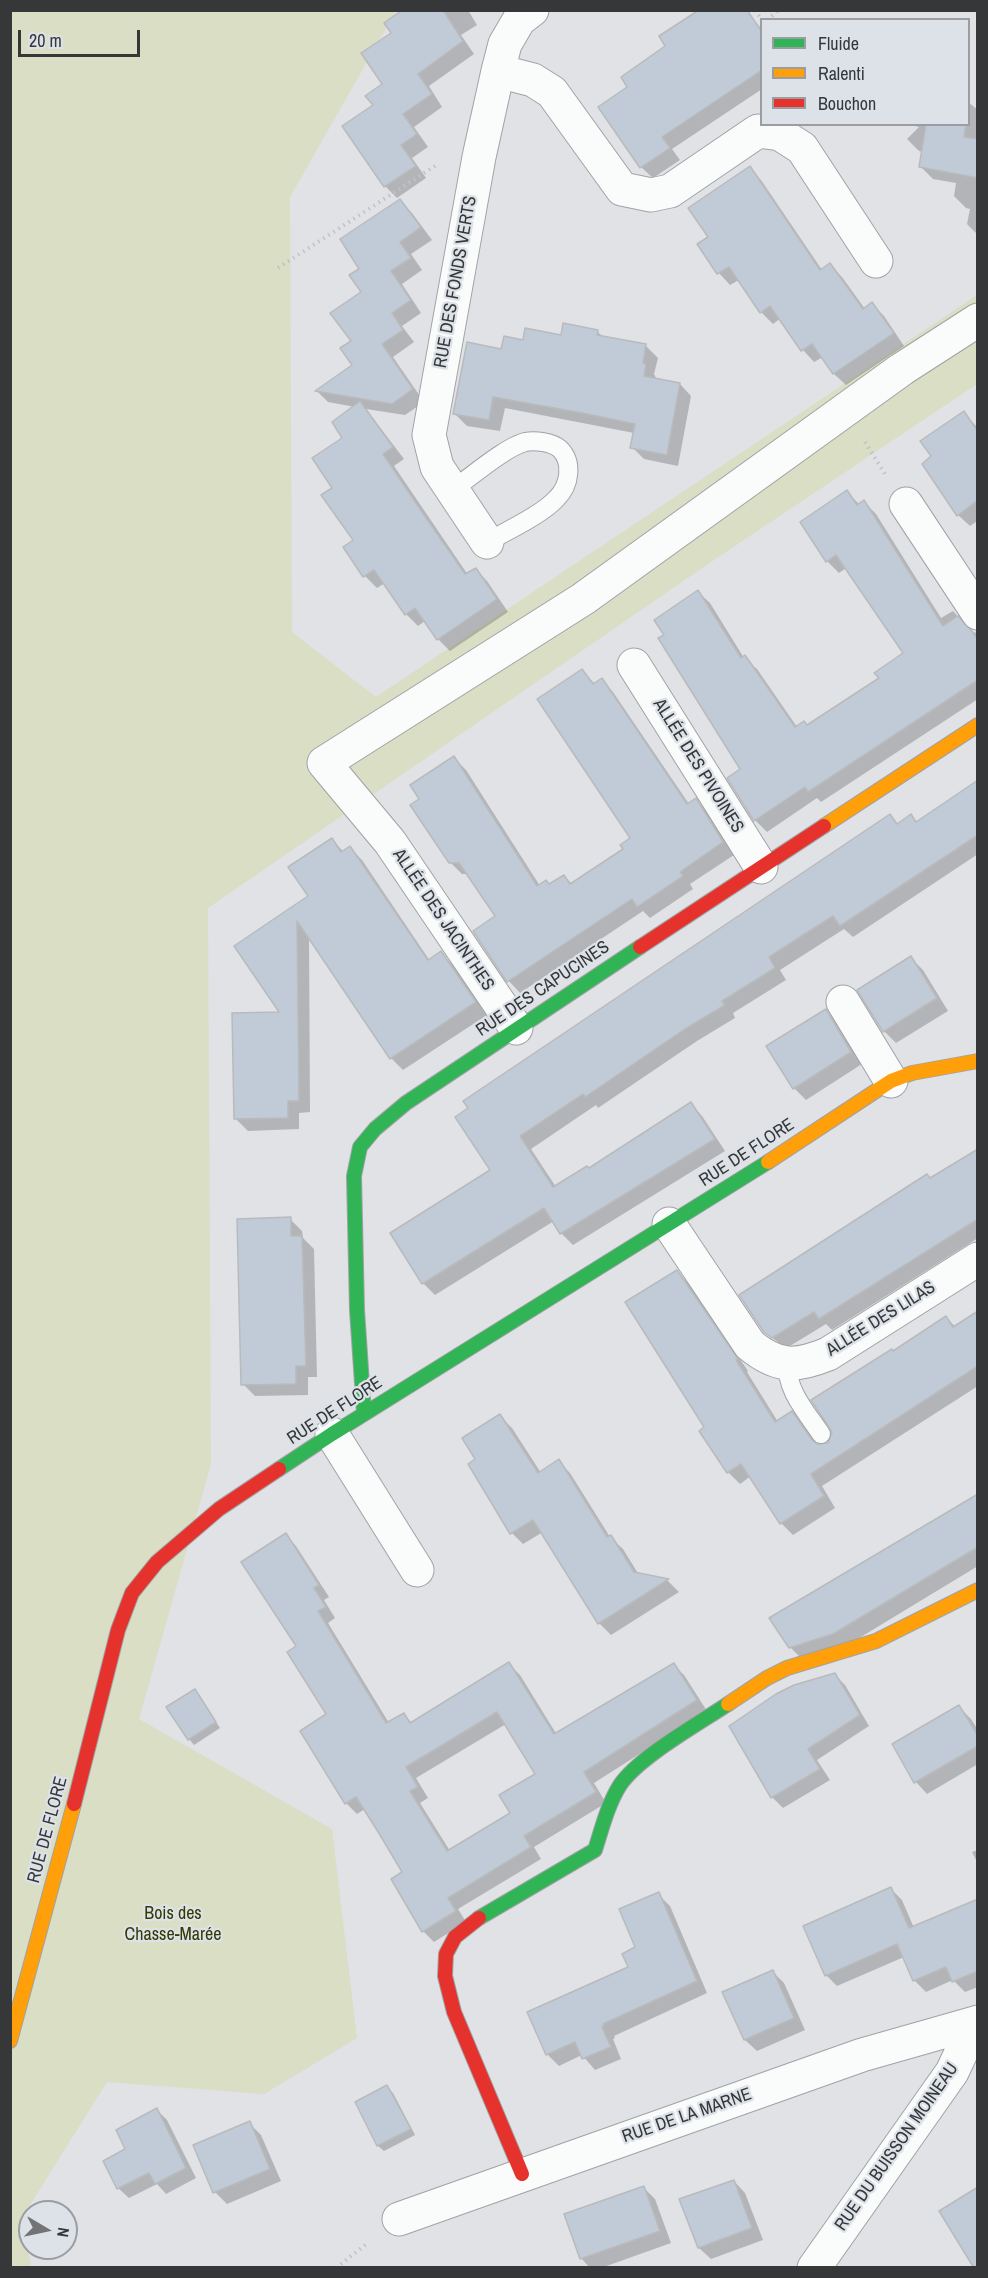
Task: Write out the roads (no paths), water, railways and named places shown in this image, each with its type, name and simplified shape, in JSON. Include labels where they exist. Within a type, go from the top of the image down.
[{"type":"street","name":"RUE DES FONDS VERTS","points":[[487,542],[437,467],[429,435],[479,157],[498,71],[505,44],[519,20],[532,10]]},
{"type":"street","points":[[498,71],[533,80],[552,93],[622,189],[651,195],[670,191],[758,131],[780,134],[802,148],[876,261]]},
{"type":"street","name":"ALLÉE DES JACINTHES","points":[[516,1028],[390,842],[324,763],[583,599],[902,369],[978,320]]},
{"type":"street","points":[[906,504],[978,613]]},
{"type":"street","name":"ALLÉE DES PIVOINES","points":[[634,665],[761,867]]},
{"type":"street","name":"RUE DES CAPUCINES","points":[[364,1413],[357,1310],[355,1188],[360,1147],[375,1129],[406,1103],[516,1028],[978,725]]},
{"type":"street","points":[[843,1002],[891,1081]]},
{"type":"street","name":"RUE DE FLORE","points":[[10,2041],[15,2014],[70,1821],[118,1630],[132,1593],[157,1562],[219,1509],[364,1413],[759,1168],[891,1081],[912,1073],[978,1061]]},
{"type":"street","name":"ALLÉE DES LILAS","points":[[669,1224],[750,1345],[764,1357],[788,1363],[805,1363],[828,1354],[978,1259]]},
{"type":"street","points":[[332,1434],[417,1570]]},
{"type":"street","points":[[522,2174],[454,2012],[445,1976],[446,1954],[455,1937],[468,1924],[595,1850],[610,1805],[621,1784],[642,1762],[758,1685],[788,1668],[876,1641],[978,1590]]},
{"type":"street","name":"RUE DE LA MARNE","points":[[399,2219],[862,2055],[976,2023]]},
{"type":"street","name":"RUE DU BUISSON MOINEAU","points":[[814,2268],[952,2072],[976,2023]]},
{"type":"lane","name":"RUE DES FONDS VERTS","points":[[452,490],[526,442],[540,442],[556,446],[566,455],[569,467],[567,483],[558,498],[487,542]]},
{"type":"lane","points":[[788,1363],[786,1375],[791,1388],[821,1434]]},
{"type":"park label","name":"Bois des Chasse-Marée","points":[[173,1924]]}]
